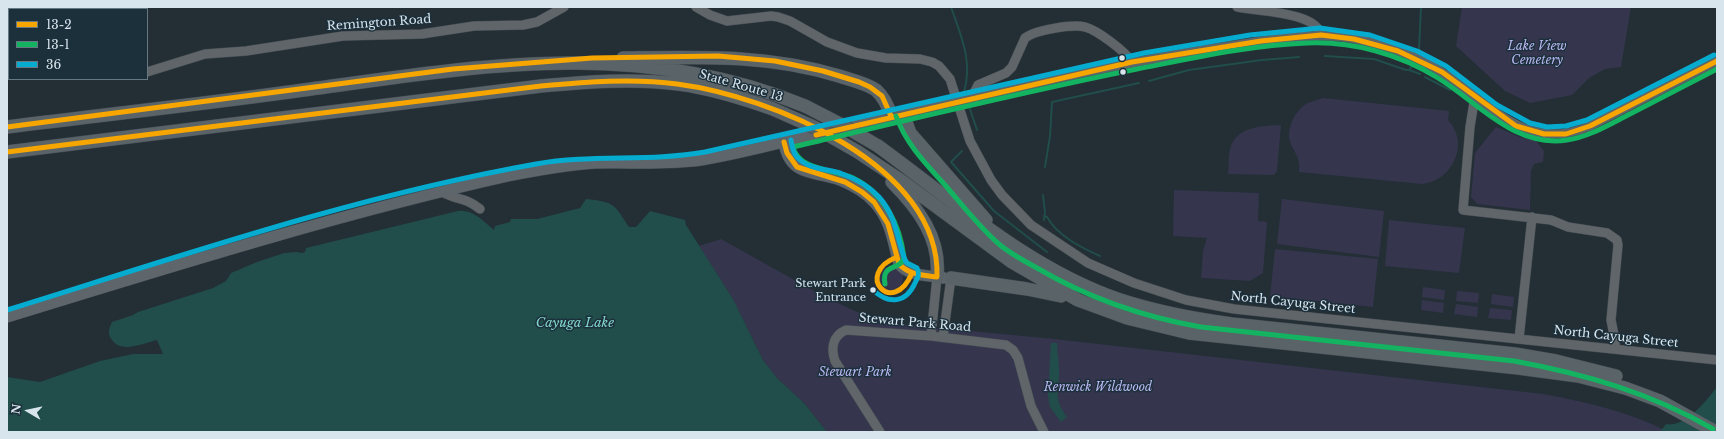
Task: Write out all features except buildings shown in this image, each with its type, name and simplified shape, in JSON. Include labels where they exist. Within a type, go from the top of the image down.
[{"type":"highway","points":[[561,62],[592,58],[718,56],[775,61],[823,72],[870,87],[882,96],[910,133],[976,210],[1005,240]]},
{"type":"highway","name":"State Route 13","points":[[7,127],[453,70],[523,63],[561,62],[622,65],[688,72],[766,90],[805,106],[842,125],[878,146],[1005,240],[1044,264],[1086,286],[1119,300],[1162,312],[1232,324],[1522,355],[1556,361],[1639,384],[1716,432]]},
{"type":"highway","name":"State Route 13","points":[[7,152],[540,86],[590,81],[650,81],[679,84],[723,93],[773,110],[816,128],[858,152],[903,182],[1012,262],[1078,300],[1127,318],[1170,330],[1551,372],[1611,384],[1668,401],[1717,423]]},
{"type":"highway","points":[[871,161],[913,203],[925,221],[937,253],[937,276]]},
{"type":"highway","points":[[951,278],[1027,289],[1078,300]]},
{"type":"main road","points":[[7,317],[303,228],[442,192],[539,170],[569,166],[686,162],[784,142],[897,115]]},
{"type":"main road","points":[[784,142],[789,158],[796,167],[816,175],[846,183],[874,202],[888,224],[899,264],[907,271],[951,278]]},
{"type":"street","name":"Remington Road","points":[[148,72],[205,54],[246,51],[343,36],[422,34],[460,27],[524,25],[537,22],[564,7]]},
{"type":"street","points":[[696,7],[710,15],[727,21],[770,16],[778,17],[790,21],[827,42],[856,53],[886,58],[920,59],[932,62],[938,66],[950,79],[958,101]]},
{"type":"street","points":[[1237,7],[1304,19],[1318,27],[1321,35]]},
{"type":"street","points":[[975,98],[974,93],[978,86],[1006,73],[1012,67],[1025,38],[1037,32],[1074,27],[1086,28],[1126,54],[1132,62]]},
{"type":"street","points":[[897,115],[1132,62],[1254,42],[1321,35],[1354,39],[1398,51],[1442,72],[1516,126],[1536,133],[1566,134],[1590,126],[1717,61]]},
{"type":"street","points":[[1475,96],[1470,127],[1463,210],[1551,220],[1568,227],[1607,233],[1617,240],[1618,245],[1611,320],[1615,340],[1615,349]]},
{"type":"street","name":"North Cayuga Street","points":[[958,101],[958,110],[970,141],[981,163],[1002,196],[1032,225],[1088,263],[1118,277],[1171,296],[1234,309],[1717,360]]},
{"type":"street","points":[[442,192],[450,197],[466,199],[480,209]]},
{"type":"street","points":[[1519,339],[1532,217]]},
{"type":"street","points":[[931,336],[937,276]]},
{"type":"street","points":[[943,337],[951,278]]},
{"type":"street","name":"Stewart Park Road","points":[[880,432],[834,361],[832,352],[836,338],[842,332],[853,329],[1001,344],[1013,350],[1018,358],[1031,406],[1044,432]]},
{"type":"green space","name":"Lake View Cemetery","points":[[1462,7],[1631,7],[1621,67],[1605,69],[1589,78],[1572,95],[1530,103],[1505,91],[1456,46]]},
{"type":"green space","points":[[1323,98],[1449,111],[1448,120],[1458,139],[1458,150],[1455,160],[1442,176],[1433,181],[1422,184],[1299,172],[1299,161],[1289,137],[1290,127],[1294,117],[1304,105]]},
{"type":"green space","points":[[1281,125],[1277,171],[1274,175],[1228,174],[1230,149],[1234,139],[1239,134],[1252,128]]},
{"type":"green space","points":[[1496,127],[1520,137],[1536,141],[1544,151],[1543,162],[1534,164],[1531,171],[1530,210],[1477,204],[1471,197],[1475,153]]},
{"type":"green space","points":[[1174,190],[1259,193],[1258,221],[1267,222],[1263,273],[1250,281],[1201,278],[1203,251],[1207,238],[1173,236]]},
{"type":"green space","points":[[1282,199],[1384,211],[1379,257],[1277,244]]},
{"type":"green space","points":[[1389,220],[1465,228],[1459,273],[1385,266]]},
{"type":"green space","points":[[721,239],[823,296],[857,312],[908,325],[1054,339],[1543,394],[1608,408],[1669,432],[827,432],[805,404],[777,378],[763,360],[733,299],[699,246]]},
{"type":"green space","points":[[1275,249],[1378,259],[1373,307],[1270,296]]},
{"type":"green space","points":[[891,266],[899,270],[903,278],[899,286],[891,290],[883,286],[879,278],[883,270]]},
{"type":"green space","points":[[1423,287],[1445,290],[1444,300],[1422,297]]},
{"type":"green space","points":[[1457,291],[1479,293],[1478,303],[1456,301]]},
{"type":"green space","points":[[1492,294],[1514,297],[1513,307],[1491,304]]},
{"type":"green space","points":[[1422,300],[1444,303],[1443,313],[1421,310]]},
{"type":"green space","points":[[1456,304],[1478,307],[1477,317],[1454,314]]},
{"type":"green space","points":[[1490,308],[1512,310],[1511,320],[1488,318]]},
{"type":"water","name":"Cayuga Lake","points":[[586,199],[603,201],[613,206],[620,213],[629,227],[636,227],[650,211],[685,220],[686,225],[733,299],[763,360],[777,378],[805,404],[827,432],[7,432],[7,377],[40,382],[100,361],[133,354],[163,354],[157,340],[127,347],[116,344],[110,338],[109,333],[112,322],[213,288],[226,281],[231,273],[257,262],[284,253],[302,253],[305,252],[306,248],[458,211],[473,214],[494,230],[495,226],[510,222],[511,219],[537,219],[580,208]]},
{"type":"water","points":[[1051,343],[1057,343],[1059,371],[1058,401],[1067,417],[1061,422],[1050,407],[1048,396]]},
{"type":"water","points":[[1717,387],[1717,424],[1708,432],[1660,432],[1666,424],[1673,424],[1688,418],[1701,406]]},
{"type":"waterway","points":[[951,7],[965,49],[967,70],[964,92]]},
{"type":"waterway","points":[[1419,50],[1421,7]]},
{"type":"waterway","points":[[1325,56],[1374,59],[1406,70],[1409,70],[1414,64]]},
{"type":"waterway","points":[[1149,81],[1189,70],[1262,60],[1299,57]]},
{"type":"waterway","points":[[1409,70],[1420,74]]},
{"type":"waterway","points":[[1425,77],[1450,90]]},
{"type":"waterway","points":[[1045,167],[1050,136],[1052,102],[1139,83]]},
{"type":"waterway","points":[[970,109],[977,130]]},
{"type":"waterway","points":[[962,151],[951,162],[994,211],[1047,252]]},
{"type":"waterway","points":[[1043,195],[1045,212],[1044,220]]},
{"type":"waterway","points":[[1044,216],[1047,217],[1063,235],[1085,249],[1100,256]]},
{"type":"transit line","name":"36","points":[[7,310],[269,229],[335,210],[469,177],[557,161],[578,159],[663,157],[705,152],[1144,53],[1250,35],[1320,28],[1370,35],[1417,51],[1446,66],[1497,105],[1530,123],[1547,127],[1566,126],[1587,120],[1714,55]]},
{"type":"transit line","name":"13-2","points":[[816,135],[1132,62],[1261,41],[1321,35],[1354,39],[1398,51],[1442,72],[1516,126],[1544,134],[1566,134],[1590,126],[1717,61]]},
{"type":"transit line","name":"13-1","points":[[885,284],[885,277],[888,270],[899,265],[904,258],[899,233],[889,211],[882,201],[864,184],[846,175],[818,168],[802,161],[793,147],[965,106],[1094,78],[1222,53],[1286,44],[1341,44],[1392,56],[1408,62],[1438,78],[1483,111],[1514,130],[1530,137],[1548,141],[1567,140],[1591,133],[1717,69]]},
{"type":"transit line","name":"13-2","points":[[7,127],[453,69],[592,58],[718,56],[775,61],[823,71],[859,82],[870,87],[882,96],[891,116]]},
{"type":"transit line","name":"13-2","points":[[7,152],[541,86],[626,81],[677,84],[715,91],[757,103],[801,121],[843,143],[881,170],[911,201],[931,237],[937,277],[916,274],[903,268],[899,264],[888,224],[874,202],[862,192],[845,182],[797,167],[787,153],[784,142]]},
{"type":"transit line","name":"13-1","points":[[896,116],[905,136],[917,153],[972,216],[1004,248],[1056,279],[1116,305],[1158,318],[1201,327],[1514,361],[1540,366],[1617,386],[1642,395],[1690,416],[1713,429]]},
{"type":"transit line","name":"36","points":[[791,140],[795,154],[801,161],[817,168],[851,177],[871,189],[885,204],[893,219],[905,260],[907,263],[917,268],[918,276],[907,295],[897,300],[885,298],[873,290]]},
{"type":"transit line","name":"13-2","points":[[897,257],[884,264],[878,273],[877,281],[881,288],[887,292],[895,292],[904,286],[912,273]]},
{"type":"place","name":"Stewart Park Entrance","points":[[873,290]]},
{"type":"park label","name":"Stewart Park","points":[[855,373]]},
{"type":"park label","name":"Renwick Wildwood","points":[[1098,388]]}]
